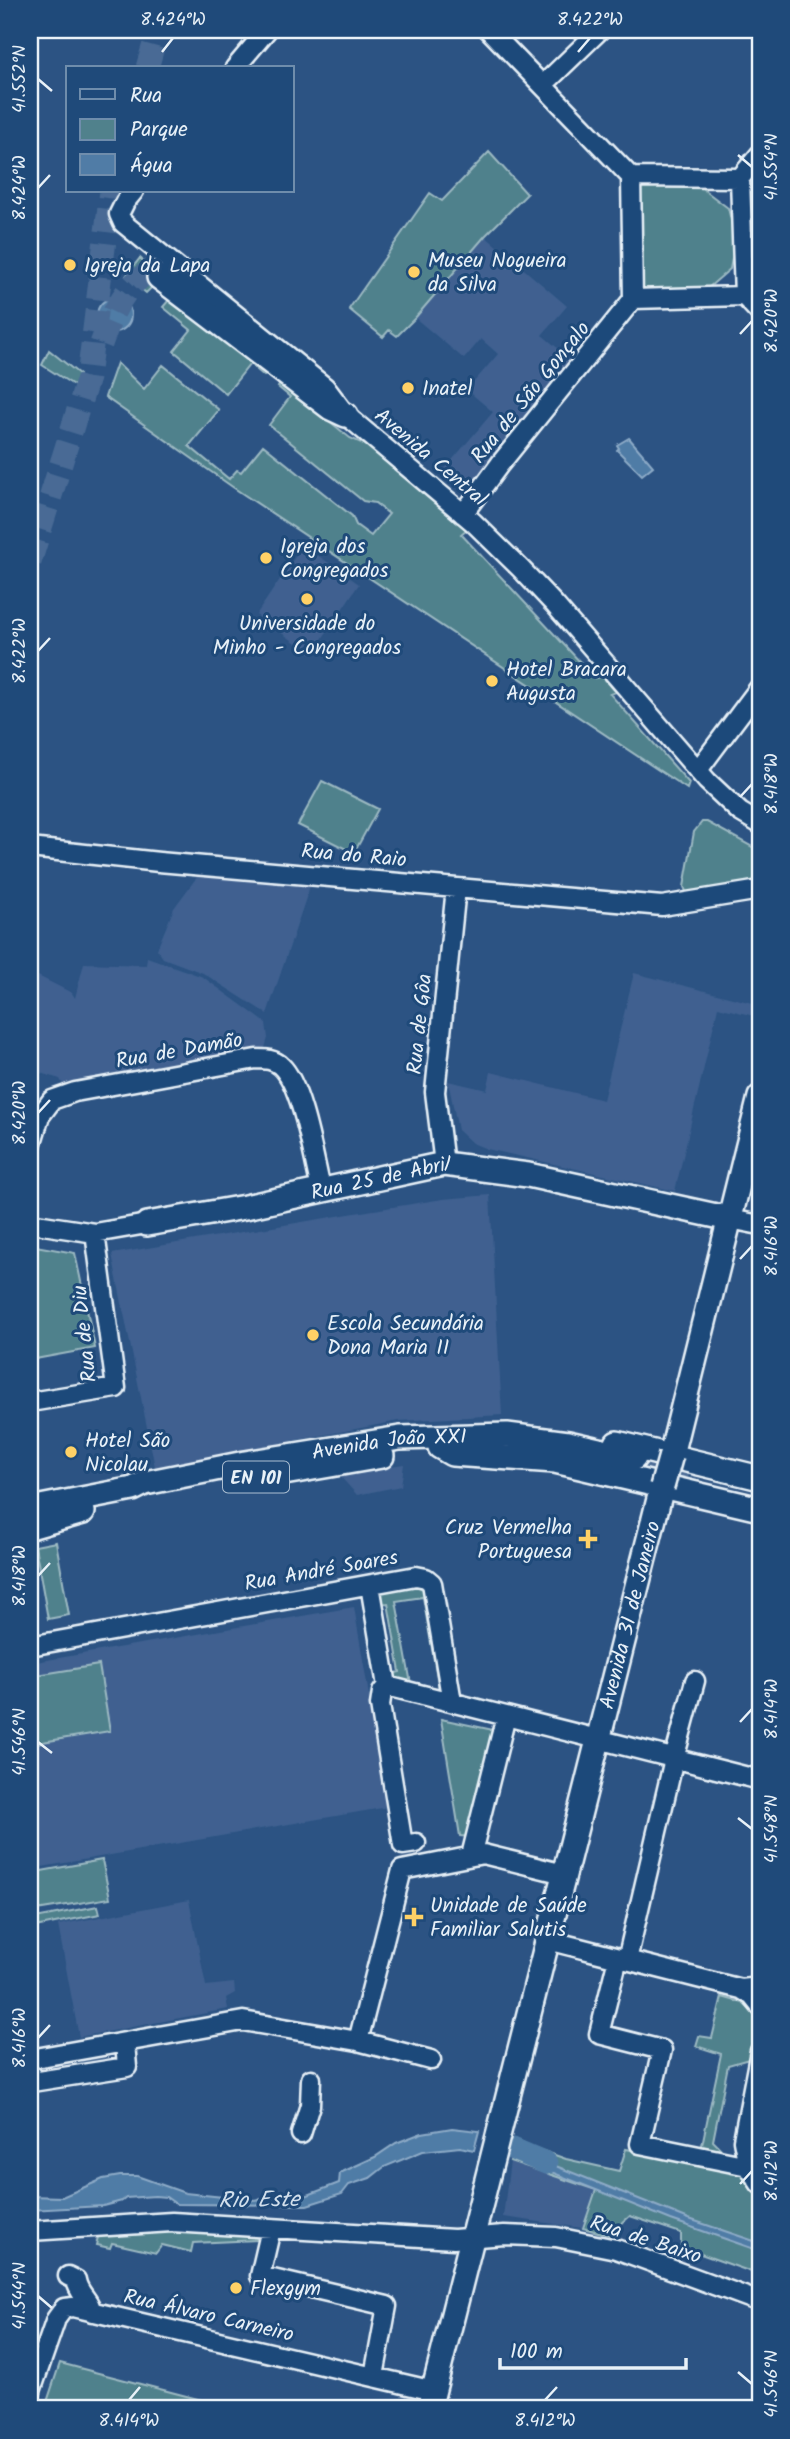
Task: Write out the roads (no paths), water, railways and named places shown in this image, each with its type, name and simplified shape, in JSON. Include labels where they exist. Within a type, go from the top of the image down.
[{"type":"main road","points":[[159,277],[331,408],[346,415]]},
{"type":"main road","name":"Avenida 31 de Janeiro","points":[[431,2400],[760,1097]]},
{"type":"main road","name":"Rua 25 de Abril","points":[[147,1224],[245,1207],[444,1164],[528,1175],[730,1219]]},
{"type":"main road","points":[[400,1438],[450,1425],[505,1425],[571,1433],[760,1478]]},
{"type":"main road","name":"Avenida João XXI","points":[[30,1509],[245,1463],[400,1438],[507,1435],[568,1443],[633,1462],[506,1445],[440,1447],[30,1516]]},
{"type":"main road","points":[[440,1447],[452,1454],[555,1461],[760,1509]]},
{"type":"main road","points":[[760,1489],[694,1478],[760,1497]]},
{"type":"main road","name":"Avenida João XXI","points":[[30,1499],[131,1481],[145,1483]]},
{"type":"main road","name":"Avenida João XXI","points":[[30,1527],[94,1509],[105,1503]]},
{"type":"street","points":[[238,66],[267,30]]},
{"type":"street","points":[[489,30],[631,177],[633,299],[744,296]]},
{"type":"street","points":[[543,85],[600,30]]},
{"type":"street","points":[[760,154],[740,178],[744,296],[760,313]]},
{"type":"street","points":[[631,177],[740,178]]},
{"type":"street","name":"Avenida Central","points":[[130,197],[119,214],[123,223],[325,387],[346,415],[463,514],[555,605],[698,770],[740,812],[760,824]]},
{"type":"street","name":"Rua de São Gonçalo","points":[[463,514],[633,299]]},
{"type":"street","points":[[698,770],[760,687]]},
{"type":"street","name":"Rua do Raio","points":[[30,848],[159,862],[662,906],[673,898],[760,890]]},
{"type":"street","name":"Rua de Gôa","points":[[444,1164],[435,1092],[456,888]]},
{"type":"street","name":"Rua de Damão","points":[[30,1149],[40,1116],[52,1100],[88,1090],[256,1059],[269,1059],[281,1066],[297,1092],[321,1189]]},
{"type":"street","points":[[730,1219],[760,1225]]},
{"type":"street","name":"Rua 25 de Abril","points":[[30,1223],[94,1233],[147,1224]]},
{"type":"street","name":"Rua de Diu","points":[[30,1402],[116,1388],[94,1233]]},
{"type":"street","name":"Rua André Soares","points":[[31,1641],[416,1576],[426,1578],[432,1584],[452,1702]]},
{"type":"street","points":[[370,1585],[387,1686],[382,1692],[380,1705],[403,1845],[416,1843]]},
{"type":"street","points":[[695,1681],[622,1959],[599,2034],[662,2050],[640,2144],[748,2165]]},
{"type":"street","points":[[387,1686],[760,1780]]},
{"type":"street","points":[[480,1709],[485,1719],[504,1724],[520,1728],[530,1722]]},
{"type":"street","points":[[471,1856],[504,1724]]},
{"type":"street","points":[[358,2041],[402,1870],[484,1854],[564,1874]]},
{"type":"street","points":[[548,1940],[741,1989],[752,1996],[760,2006]]},
{"type":"street","points":[[741,1989],[760,1987]]},
{"type":"street","points":[[30,2059],[243,2021],[358,2041],[431,2060]]},
{"type":"street","points":[[30,2073],[32,2082],[127,2067],[125,2043]]},
{"type":"street","points":[[760,2051],[743,2140],[748,2165],[760,2184]]},
{"type":"street","points":[[301,2134],[310,2105],[311,2079]]},
{"type":"street","name":"Rua de Baixo","points":[[30,2231],[172,2222],[472,2238],[504,2235],[556,2237],[616,2249],[760,2302]]},
{"type":"street","points":[[271,2229],[260,2276],[387,2306],[374,2376]]},
{"type":"street","points":[[70,2283],[91,2305],[92,2312]]},
{"type":"street","name":"Rua Álvaro Carneiro","points":[[30,2394],[35,2363],[56,2319],[64,2308],[73,2307],[374,2376],[431,2400]]},
{"type":"water","points":[[114,298],[126,303],[131,315],[126,327],[114,332],[102,327],[97,315],[102,303]]},
{"type":"water","points":[[629,438],[653,466],[642,475],[617,450],[617,445]]},
{"type":"water","name":"Rio Este","points":[[452,2128],[479,2131],[474,2150],[460,2147],[423,2151],[384,2167],[370,2178],[349,2185],[342,2194],[307,2205],[176,2204],[166,2197],[155,2196],[126,2198],[103,2206],[30,2210],[30,2196],[62,2197],[103,2179],[120,2176],[137,2176],[185,2193],[252,2200],[308,2195],[339,2183],[340,2173],[375,2157],[396,2143],[422,2133]]},
{"type":"water","points":[[518,2151],[689,2219],[760,2243],[760,2251],[671,2220],[516,2158]]},
{"type":"waterway","name":"Rio Este","points":[[513,2149],[546,2163]]},
{"type":"tunnel","points":[[148,66],[158,30]]},
{"type":"tunnel","points":[[30,562],[88,378],[111,192]]},
{"type":"tunnel","points":[[101,344],[118,304],[131,286],[148,273],[159,277]]},
{"type":"tunnel","points":[[632,1467],[693,1482]]},
{"type":"place","name":"Igreja da Lapa","points":[[70,265]]},
{"type":"place","name":"Museu Nogueira da Silva","points":[[414,272]]},
{"type":"place","name":"Inatel","points":[[408,388]]},
{"type":"place","name":"Igreja dos Congregados","points":[[266,558]]},
{"type":"place","name":"Universidade do Minho - Congregados","points":[[307,599]]},
{"type":"place","name":"Hotel Bracara Augusta","points":[[492,681]]},
{"type":"place","name":"Escola Secundária Dona Maria II","points":[[313,1335]]},
{"type":"place","name":"Hotel São Nicolau","points":[[71,1452]]},
{"type":"place","name":"Cruz Vermelha Portuguesa","points":[[588,1539]]},
{"type":"place","name":"Unidade de Saúde Familiar Salutis","points":[[414,1917]]},
{"type":"place","name":"Flexgym","points":[[236,2288]]}]
